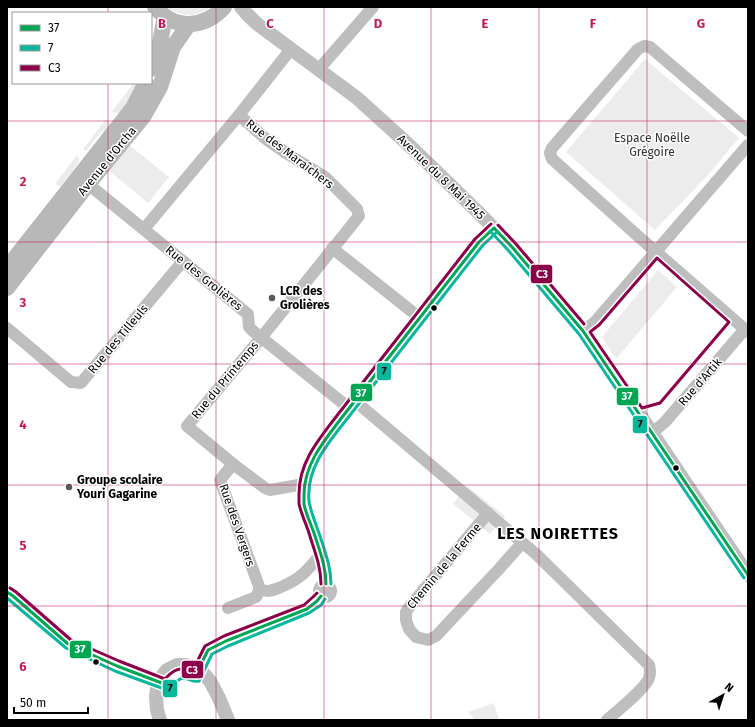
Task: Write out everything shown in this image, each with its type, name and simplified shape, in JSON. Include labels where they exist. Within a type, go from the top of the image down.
[{"type":"main road","points":[[160,12],[176,22],[190,24],[208,20],[221,10]]},
{"type":"main road","points":[[152,66],[160,42],[160,12]]},
{"type":"main road","name":"Avenue d'Orcha","points":[[7,288],[142,117],[160,87],[173,47],[190,24]]},
{"type":"main road","name":"Avenue d'Orcha","points":[[7,268],[133,108],[145,84]]},
{"type":"street","name":"Avenue du 8 Mai 1945","points":[[242,7],[256,23]]},
{"type":"street","points":[[319,69],[373,7]]},
{"type":"street","name":"Avenue du 8 Mai 1945","points":[[221,10],[243,16],[256,23],[357,98],[410,146],[512,247],[583,332],[748,575]]},
{"type":"street","points":[[747,331],[552,159],[550,153],[552,148],[638,49],[644,46],[650,47],[748,131]]},
{"type":"street","name":"Rue des Maraîchers","points":[[144,229],[239,115],[291,49]]},
{"type":"street","name":"Rue des Maraîchers","points":[[239,115],[266,139],[325,178],[357,209],[359,216],[261,338]]},
{"type":"street","points":[[583,332],[594,322],[748,145]]},
{"type":"street","name":"Rue des Grolières","points":[[88,184],[248,314],[249,327],[252,331],[352,404]]},
{"type":"street","points":[[199,668],[208,650],[226,641],[307,609],[321,596],[326,597],[330,594],[331,589],[326,584],[326,575],[304,503],[304,484],[306,473],[321,445],[352,404],[479,242],[494,228]]},
{"type":"street","points":[[332,248],[420,318]]},
{"type":"street","name":"Rue des Tilleuls","points":[[7,328],[71,382],[81,383],[183,261]]},
{"type":"street","name":"Rue d'Artik","points":[[652,433],[665,422],[747,331]]},
{"type":"street","name":"Rue du Printemps","points":[[261,338],[187,426],[265,488],[270,490],[304,484]]},
{"type":"street","name":"Chemin de la Ferme","points":[[352,404],[536,554],[649,665],[650,677],[645,685],[607,720]]},
{"type":"street","name":"Rue des Vergers","points":[[233,464],[220,480],[260,589]]},
{"type":"street","name":"Chemin de la Ferme","points":[[488,514],[406,612],[406,620],[409,629],[416,637],[428,640],[436,636],[522,543]]},
{"type":"street","points":[[228,608],[256,597],[260,589],[270,592],[290,584],[300,578],[308,570],[320,554]]},
{"type":"street","points":[[7,592],[68,644],[117,666],[158,681]]},
{"type":"street","points":[[160,720],[157,710],[156,697],[158,681],[167,670],[176,665],[186,665],[199,668],[210,680],[220,698],[228,720]]},
{"type":"green space","points":[[166,7],[211,7],[206,11],[189,15],[177,13]]},
{"type":"green space","name":"Espace Noëlle Grégoire","points":[[645,59],[739,138],[707,176],[655,230],[566,152]]},
{"type":"green space","points":[[133,84],[140,84],[120,113],[114,113],[112,111]]},
{"type":"green space","points":[[106,119],[111,125],[109,130],[102,131],[86,151],[83,149]]},
{"type":"green space","points":[[129,145],[169,177],[148,203],[108,170]]},
{"type":"green space","points":[[77,155],[79,162],[61,186],[55,184]]},
{"type":"green space","points":[[658,270],[677,287],[616,359],[602,337]]},
{"type":"green space","points":[[467,486],[505,516],[490,534],[453,504]]},
{"type":"green space","points":[[494,703],[499,720],[475,720],[468,712]]},
{"type":"transit line","name":"C3","points":[[321,584],[317,558],[299,504],[300,482],[307,460],[318,441],[339,413],[475,239],[491,224]]},
{"type":"transit line","name":"C3","points":[[498,225],[584,324]]},
{"type":"transit line","name":"37","points":[[494,228],[583,331],[748,575]]},
{"type":"transit line","name":"37","points":[[326,584],[322,560],[304,504],[305,483],[312,462],[323,443],[343,416],[479,242],[494,228]]},
{"type":"transit line","name":"7","points":[[490,231],[579,334],[744,578]]},
{"type":"transit line","name":"7","points":[[331,584],[327,560],[309,501],[309,489],[315,467],[326,447],[340,428],[483,245],[497,232]]},
{"type":"transit line","name":"C3","points":[[657,258],[729,322],[660,403],[642,408],[590,332],[599,325],[657,258]]},
{"type":"transit line","name":"C3","points":[[10,588],[71,640],[165,679],[174,671],[181,669],[193,670],[205,646],[224,636],[304,605],[317,593]]},
{"type":"transit line","name":"37","points":[[7,592],[68,644],[117,666],[167,685]]},
{"type":"transit line","name":"37","points":[[196,677],[208,650],[226,641],[307,609],[321,596]]},
{"type":"transit line","name":"7","points":[[7,598],[66,648],[115,671],[167,690],[178,680],[183,678],[199,681],[212,654],[309,613],[321,605],[325,599]]},
{"type":"place","name":"LCR des Grolières","points":[[272,298]]},
{"type":"place","name":"Groupe scolaire Youri Gagarine","points":[[69,487]]},
{"type":"district","name":"LES NOIRETTES","points":[[558,533]]}]
